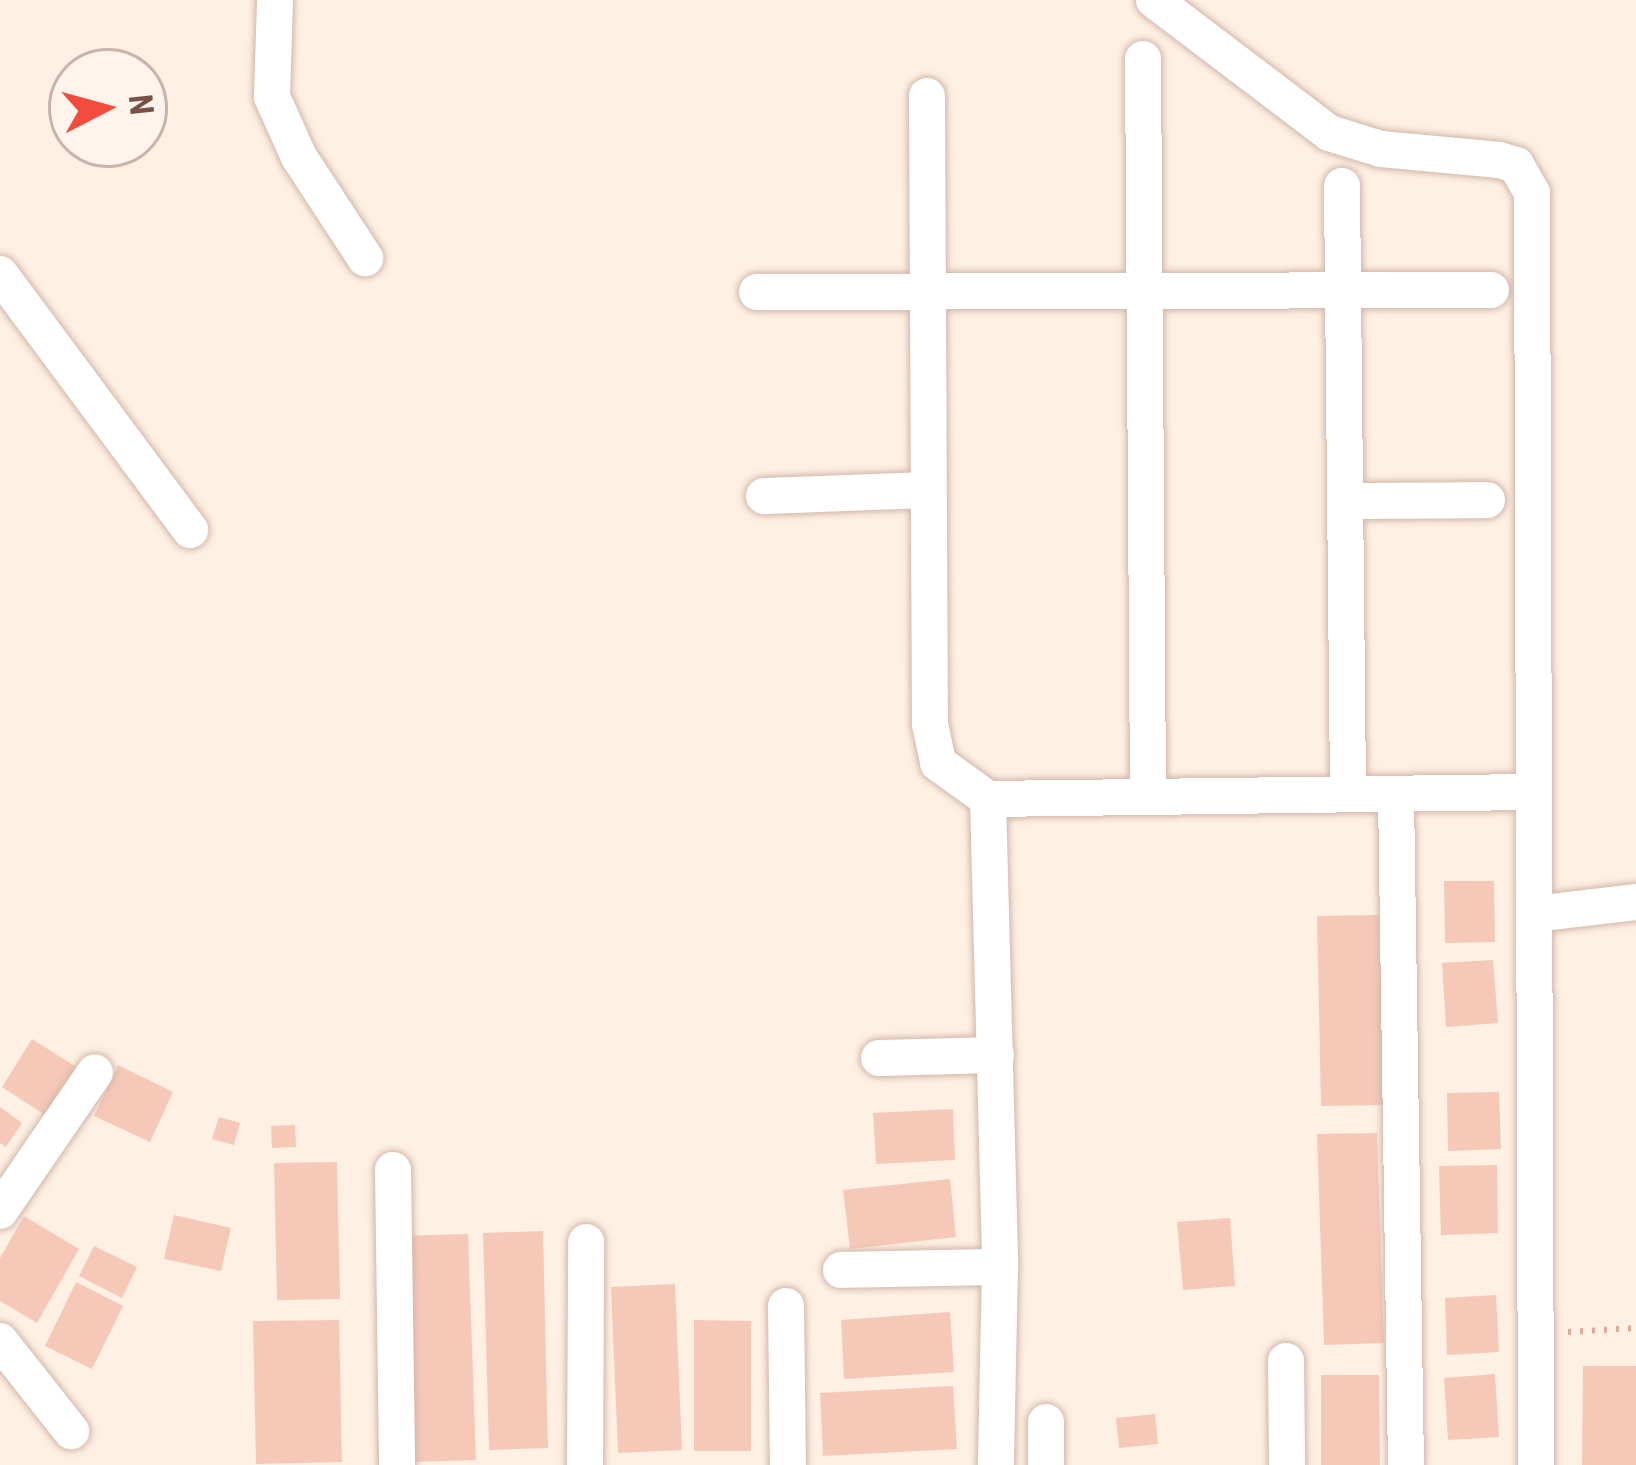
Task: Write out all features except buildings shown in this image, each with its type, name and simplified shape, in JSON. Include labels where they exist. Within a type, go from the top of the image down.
[{"type":"street","points":[[275,0],[272,98],[299,157],[364,258]]},
{"type":"street","points":[[1154,0],[1329,133],[1381,149],[1498,160],[1516,166],[1532,193],[1528,792],[1534,914],[1536,1465]]},
{"type":"street","points":[[1143,59],[1140,293],[1148,795]]},
{"type":"street","points":[[927,96],[928,490],[938,763],[988,799],[1528,792]]},
{"type":"street","points":[[1342,186],[1348,794]]},
{"type":"street","points":[[0,274],[190,530]]},
{"type":"street","points":[[757,292],[1491,290]]},
{"type":"street","points":[[764,496],[928,490]]},
{"type":"street","points":[[1346,501],[1487,500]]},
{"type":"street","points":[[1396,794],[1406,1465]]},
{"type":"street","points":[[988,799],[1000,1267],[996,1465]]},
{"type":"street","points":[[1534,914],[1636,902]]},
{"type":"street","points":[[879,1058],[996,1055]]},
{"type":"street","points":[[0,1211],[95,1072]]},
{"type":"street","points":[[393,1170],[397,1465]]},
{"type":"street","points":[[585,1465],[586,1243]]},
{"type":"street","points":[[842,1270],[1000,1267]]},
{"type":"street","points":[[786,1306],[788,1465]]},
{"type":"street","points":[[0,1340],[70,1431]]},
{"type":"street","points":[[1286,1360],[1288,1465]]},
{"type":"street","points":[[1046,1422],[1046,1465]]},
{"type":"path","points":[[1536,1334],[1636,1328]]}]
